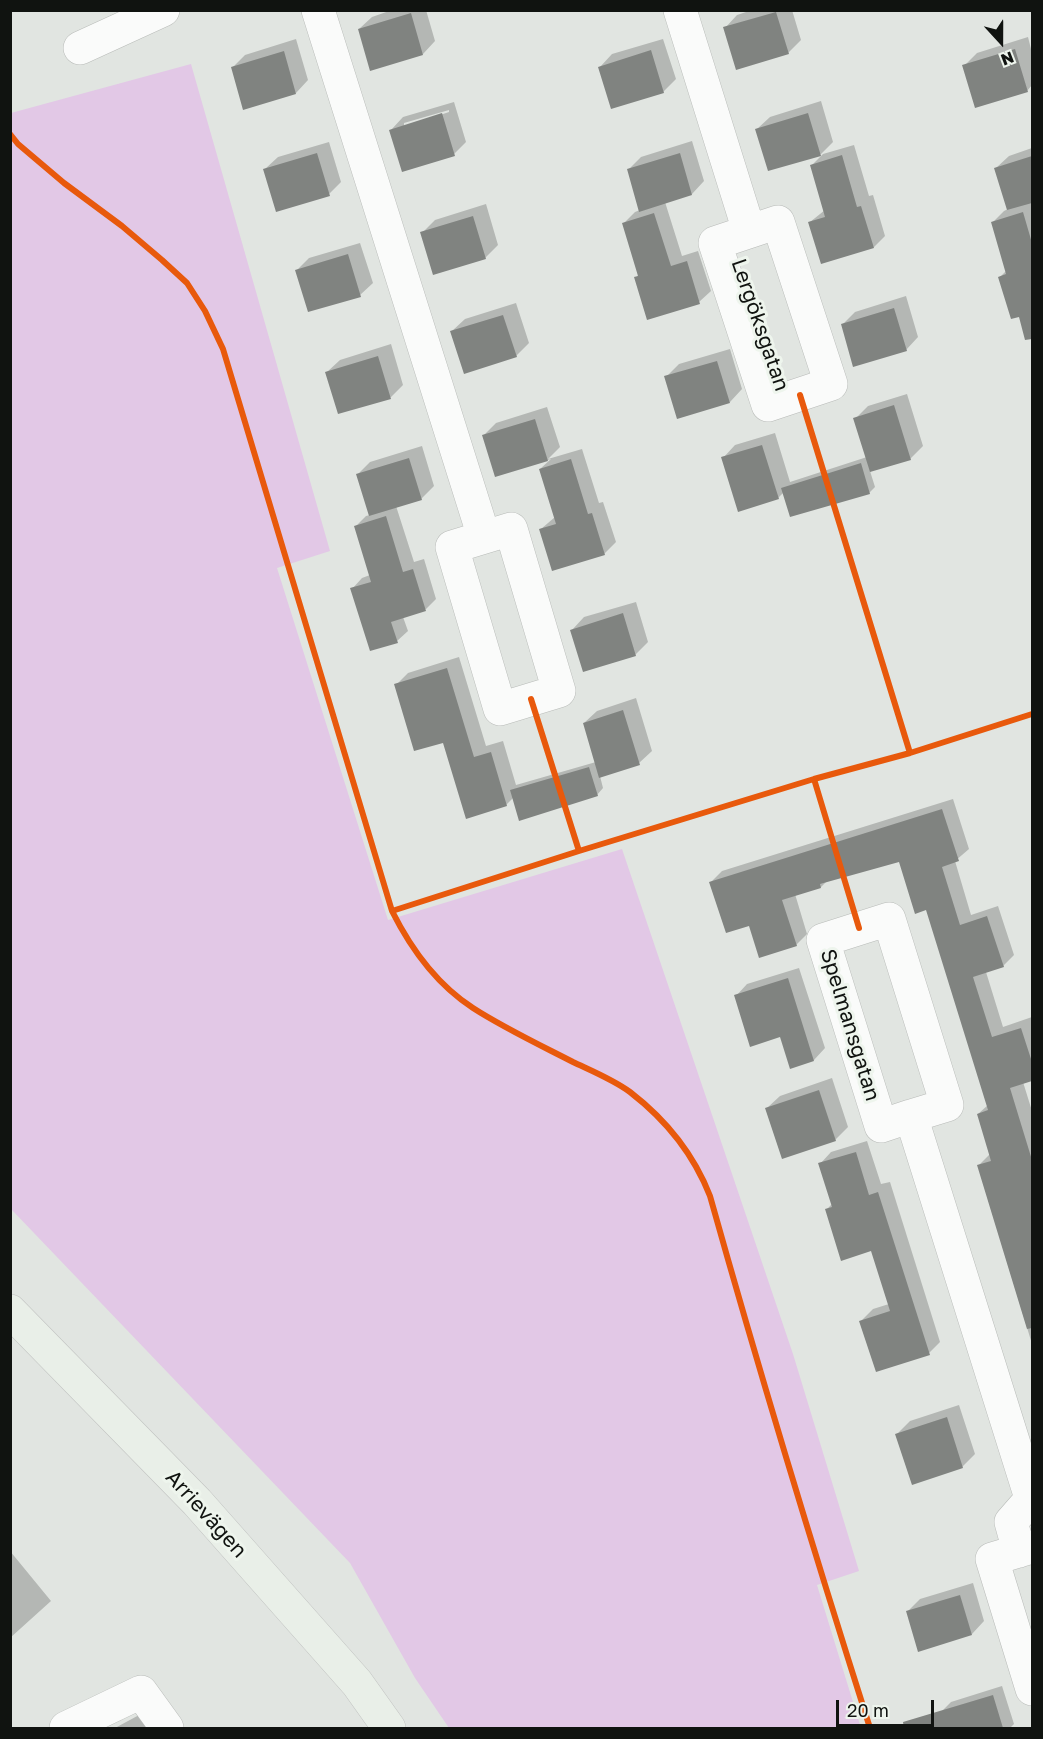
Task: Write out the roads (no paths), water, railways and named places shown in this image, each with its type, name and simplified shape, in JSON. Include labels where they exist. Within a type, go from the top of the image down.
[{"type":"main road","name":"Arrievägen","points":[[10,1311],[197,1502],[357,1683],[389,1728]]},
{"type":"street","points":[[80,48],[163,10]]},
{"type":"street","points":[[318,10],[484,537]]},
{"type":"street","name":"Lergöksgatan","points":[[680,10],[749,231]]},
{"type":"street","name":"Lergöksgatan","points":[[778,222],[831,384],[768,405],[715,243],[749,231],[778,222]]},
{"type":"street","points":[[511,529],[559,691],[500,709],[452,547],[484,537],[511,529]]},
{"type":"street","name":"Spelmansgatan","points":[[889,919],[947,1105],[911,1116],[881,1126],[823,940],[889,919]]},
{"type":"street","points":[[911,1116],[1032,1498],[1011,1522],[1026,1549],[992,1559],[1032,1689]]},
{"type":"street","points":[[66,1728],[141,1692],[167,1728]]}]
